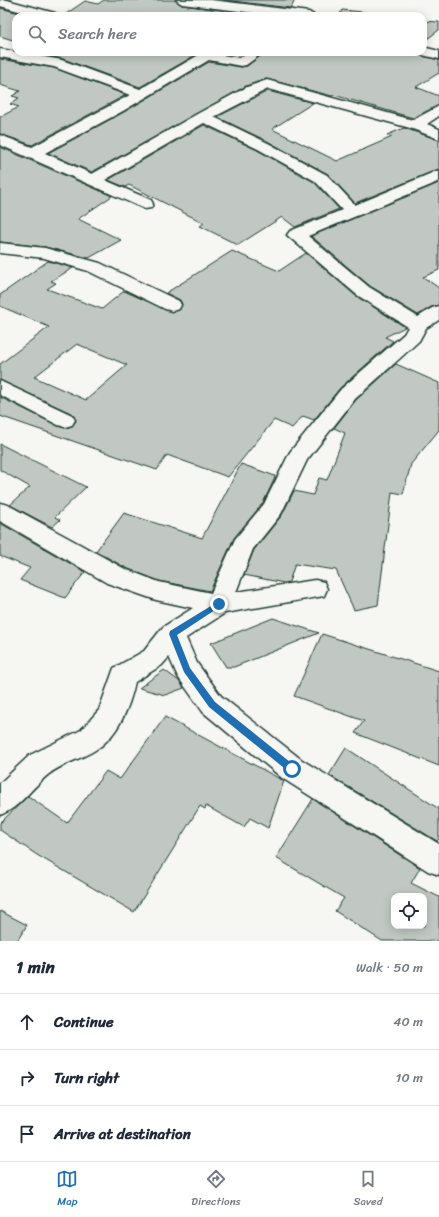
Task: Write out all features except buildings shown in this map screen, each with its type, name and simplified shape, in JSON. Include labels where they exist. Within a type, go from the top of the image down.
[{"type":"street","points":[[182,0],[277,12]]},
{"type":"street","points":[[0,2],[36,12]]},
{"type":"street","points":[[427,52],[439,55]]},
{"type":"street","points":[[0,53],[12,55]]},
{"type":"street","points":[[17,56],[57,63],[140,94]]},
{"type":"street","points":[[199,56],[206,58]]},
{"type":"street","points":[[33,153],[118,108],[140,94],[210,56],[241,62],[251,56]]},
{"type":"street","points":[[93,180],[202,117],[252,90],[268,84],[415,125],[439,134]]},
{"type":"street","points":[[415,125],[439,110]]},
{"type":"street","points":[[202,117],[263,146],[321,178],[352,211]]},
{"type":"street","points":[[0,140],[33,153],[145,204]]},
{"type":"street","points":[[418,325],[363,291],[296,236],[439,175]]},
{"type":"street","points":[[0,248],[45,253],[94,267],[172,305]]},
{"type":"street","points":[[0,802],[40,764],[91,738],[109,718],[118,698],[123,676],[153,658],[172,634],[219,604],[242,545],[273,508],[298,457],[348,394],[412,337],[418,325],[439,312]]},
{"type":"street","points":[[0,387],[64,420]]},
{"type":"street","points":[[0,511],[116,576],[156,591],[219,604],[315,589]]},
{"type":"street","points":[[172,634],[187,669],[212,704],[292,769],[439,861]]},
{"type":"route","points":[[219,604],[172,634],[187,669],[212,704],[292,769]]}]
